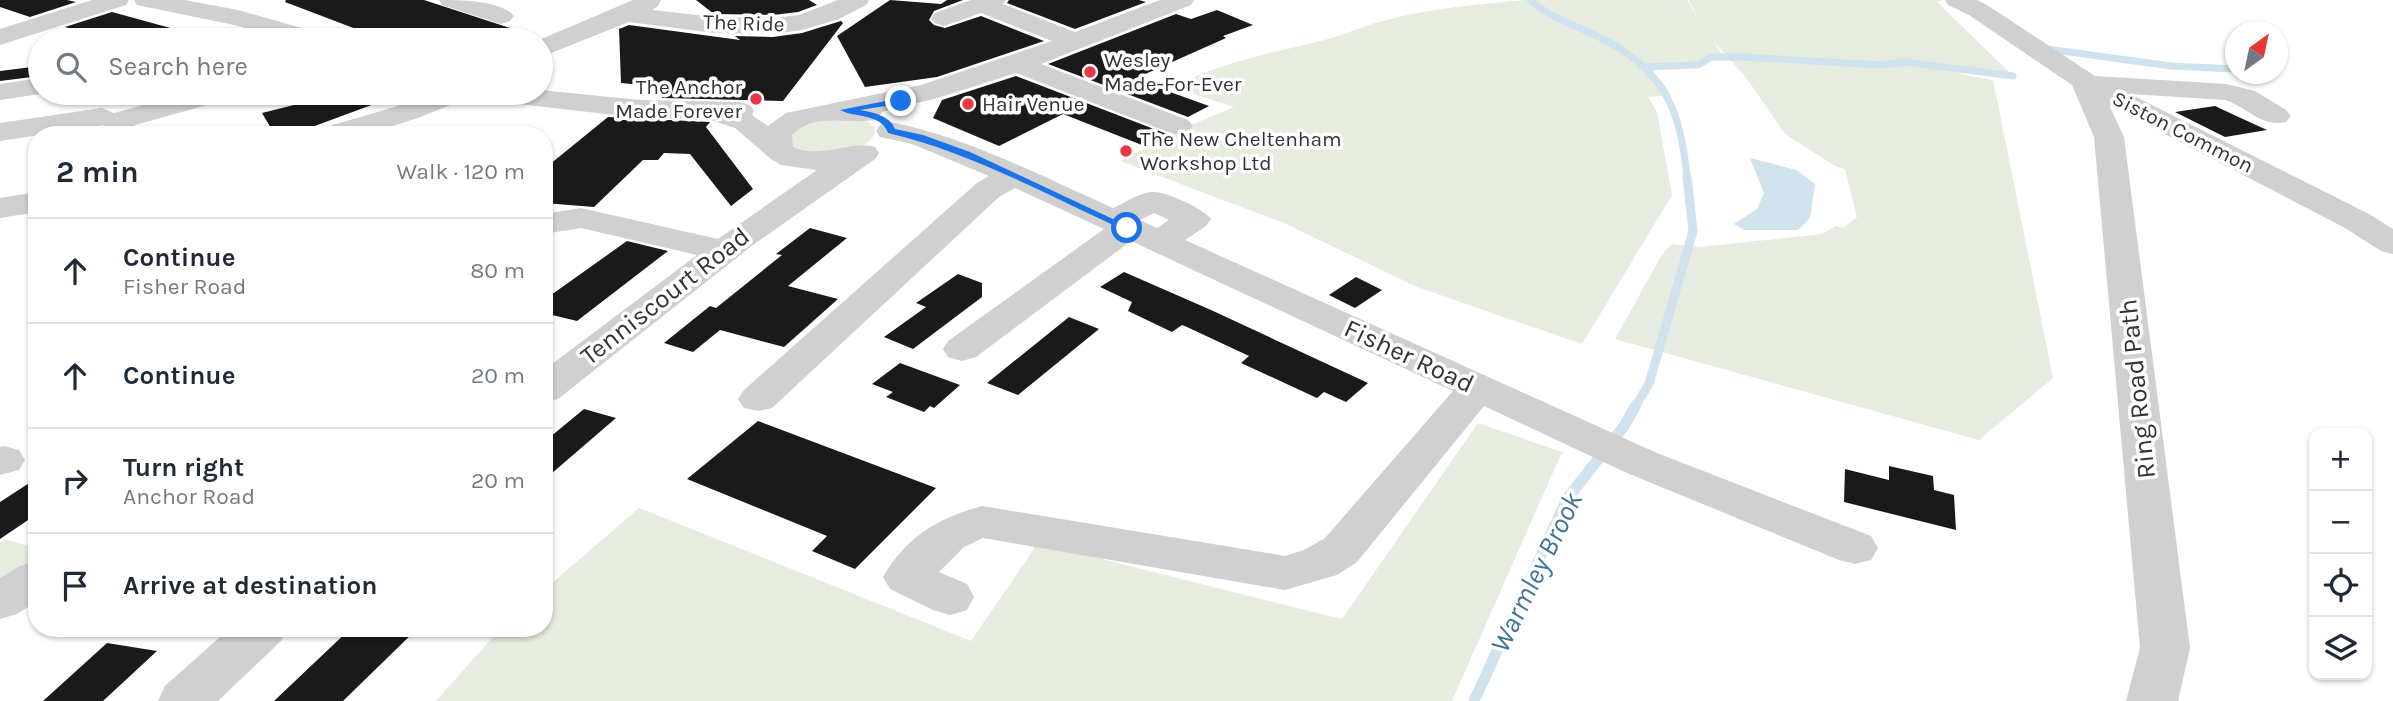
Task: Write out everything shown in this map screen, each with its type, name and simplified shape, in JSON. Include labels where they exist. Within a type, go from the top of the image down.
[{"type":"street","points":[[28,28],[117,0]]},
{"type":"street","points":[[146,0],[238,18],[273,28]]},
{"type":"street","points":[[178,8],[203,0]]},
{"type":"street","points":[[451,0],[496,9]]},
{"type":"street","points":[[553,44],[626,14],[651,0]]},
{"type":"street","name":"The Ride","points":[[626,14],[742,28],[788,26],[829,15],[856,0]]},
{"type":"street","points":[[1178,126],[1011,65],[879,140],[820,161],[805,160],[779,150],[775,139],[786,125],[811,114],[901,101],[1011,65],[1182,0]]},
{"type":"street","points":[[944,18],[988,2],[1074,41]]},
{"type":"street","name":"Siston Common","points":[[1968,3],[2357,221],[2393,244]]},
{"type":"street","points":[[0,37],[28,28]]},
{"type":"street","points":[[2095,75],[2130,85],[2227,92],[2245,97],[2276,116]]},
{"type":"street","name":"Ring Road Path","points":[[2095,75],[2109,137],[2155,536],[2165,648],[2152,701]]},
{"type":"street","points":[[0,92],[28,88]]},
{"type":"street","points":[[553,100],[640,110],[835,111],[873,115],[879,140]]},
{"type":"street","points":[[108,126],[176,105]]},
{"type":"street","points":[[361,126],[425,105]]},
{"type":"street","points":[[713,111],[745,122],[779,150],[795,172],[794,188],[786,204]]},
{"type":"street","points":[[0,132],[28,130]]},
{"type":"street","name":"Fisher Road","points":[[879,140],[966,154],[1642,463],[1855,548]]},
{"type":"street","name":"Tenniscourt Road","points":[[553,383],[722,250],[879,140]]},
{"type":"street","points":[[758,399],[988,190],[1013,176]]},
{"type":"street","points":[[0,208],[28,203]]},
{"type":"street","points":[[553,223],[581,218],[722,250]]},
{"type":"street","points":[[962,349],[1134,230]]},
{"type":"street","points":[[950,597],[907,577],[937,545],[958,528],[982,522],[1285,573],[1320,563],[1341,550],[1478,388]]},
{"type":"street","points":[[0,601],[28,584]]},
{"type":"street","points":[[184,701],[253,637]]},
{"type":"shaded area","points":[[1525,0],[1538,8],[1531,0],[1687,0],[1697,16],[1689,0],[1943,0],[1937,2],[2013,76],[1955,73],[1993,80],[2053,378],[1979,440],[1615,339],[1660,258],[1671,244],[1701,247],[1822,234],[1836,226],[1843,228],[1857,217],[1845,169],[1835,166],[1785,134],[1745,76],[1713,41],[1724,57],[1711,57],[1698,65],[1645,67],[1661,81],[1671,95],[1648,97],[1657,112],[1672,195],[1582,344],[1417,287],[1284,223],[1120,161],[1177,131],[1234,107],[1173,87],[1208,71],[1421,12]]},
{"type":"shaded area","points":[[863,119],[875,127],[875,133],[859,148],[838,153],[793,150],[788,133],[810,120]]},
{"type":"shaded area","points":[[1478,423],[1562,452],[1452,701],[436,701],[493,637],[553,637],[553,582],[639,508],[971,641],[1038,543],[1342,619]]},
{"type":"shaded area","points":[[7,540],[28,546],[28,570],[0,590],[0,542]]},
{"type":"water","points":[[1750,158],[1796,170],[1815,184],[1810,218],[1798,230],[1744,230],[1734,224],[1757,209],[1764,193]]},
{"type":"building","points":[[0,0],[76,2],[30,17],[0,7]]},
{"type":"building","points":[[424,0],[510,28],[353,28],[285,2]]},
{"type":"building","points":[[696,0],[809,0],[817,5],[798,12],[773,15],[714,14]]},
{"type":"building","points":[[890,0],[941,4],[947,0],[963,0],[934,11],[929,20],[934,25],[945,28],[981,16],[1044,41],[937,77],[865,87],[837,36]]},
{"type":"building","points":[[1009,0],[1146,2],[1075,29],[1007,3]]},
{"type":"building","points":[[1217,10],[1253,25],[1223,36],[1226,38],[1134,79],[1209,106],[1188,117],[1048,64],[1176,14],[1191,19]]},
{"type":"building","points":[[112,12],[170,28],[69,28],[65,27]]},
{"type":"building","points":[[841,21],[843,23],[783,101],[662,98],[663,87],[621,83],[619,29],[629,25],[740,40],[735,36],[773,37],[802,33]]},
{"type":"building","points":[[28,68],[28,78],[0,81],[0,71]]},
{"type":"building","points":[[1016,76],[1169,135],[1147,147],[1063,114],[999,146],[933,118],[942,100]]},
{"type":"building","points":[[294,105],[371,105],[315,126],[270,126],[262,113]]},
{"type":"building","points":[[2215,106],[2267,130],[2225,137],[2175,112]]},
{"type":"building","points":[[608,117],[710,122],[706,127],[753,189],[731,206],[690,154],[664,153],[658,160],[643,160],[594,207],[553,204],[553,162]]},
{"type":"building","points":[[810,228],[847,238],[788,286],[838,299],[784,347],[720,330],[693,352],[664,343],[710,306],[716,308],[782,255],[776,254]]},
{"type":"building","points":[[627,241],[668,251],[577,321],[553,315],[553,294]]},
{"type":"building","points":[[1124,272],[1368,383],[1346,402],[1324,392],[1317,398],[1241,363],[1249,356],[1187,327],[1182,325],[1172,332],[1128,311],[1132,302],[1100,287]]},
{"type":"building","points":[[958,274],[982,283],[982,297],[913,349],[884,337],[926,307],[916,303]]},
{"type":"building","points":[[1356,277],[1382,290],[1355,308],[1329,295]]},
{"type":"building","points":[[1069,317],[1099,329],[1018,395],[987,383]]},
{"type":"building","points":[[900,363],[960,385],[934,408],[930,406],[924,412],[886,397],[893,392],[872,384]]},
{"type":"building","points":[[584,409],[616,418],[553,472],[553,435]]},
{"type":"building","points":[[758,421],[936,488],[855,569],[812,551],[827,536],[687,479]]},
{"type":"building","points":[[1889,466],[1933,476],[1934,490],[1954,495],[1956,530],[1844,502],[1845,469],[1889,480]]},
{"type":"building","points":[[28,484],[28,520],[0,539],[0,502]]},
{"type":"building","points":[[342,637],[409,637],[343,701],[274,701]]},
{"type":"building","points":[[107,643],[157,651],[103,701],[43,701]]},
{"type":"waterway","name":"Warmley Brook","points":[[1530,0],[1554,16],[1620,48],[1653,76],[1664,92],[1680,130],[1687,178]]},
{"type":"waterway","points":[[2047,49],[2171,66],[2225,68]]},
{"type":"waterway","points":[[1644,67],[1698,65],[1711,57],[1743,57],[1881,65],[1905,62],[2013,76]]},
{"type":"waterway","name":"Warmley Brook","points":[[1635,407],[1649,384],[1693,231],[1687,177]]},
{"type":"waterway","name":"Warmley Brook","points":[[1474,701],[1567,499],[1624,426],[1636,405]]},
{"type":"place","name":"Wesley Made-For-Ever","points":[[1090,72]]},
{"type":"place","name":"The Anchor Made Forever","points":[[756,99]]},
{"type":"place","name":"Hair Venue","points":[[968,104]]},
{"type":"place","name":"The New Cheltenham Workshop Ltd","points":[[1126,151]]},
{"type":"route","points":[[901,101],[844,110],[873,115],[890,126],[891,131],[920,137],[966,154],[1127,228]]}]
